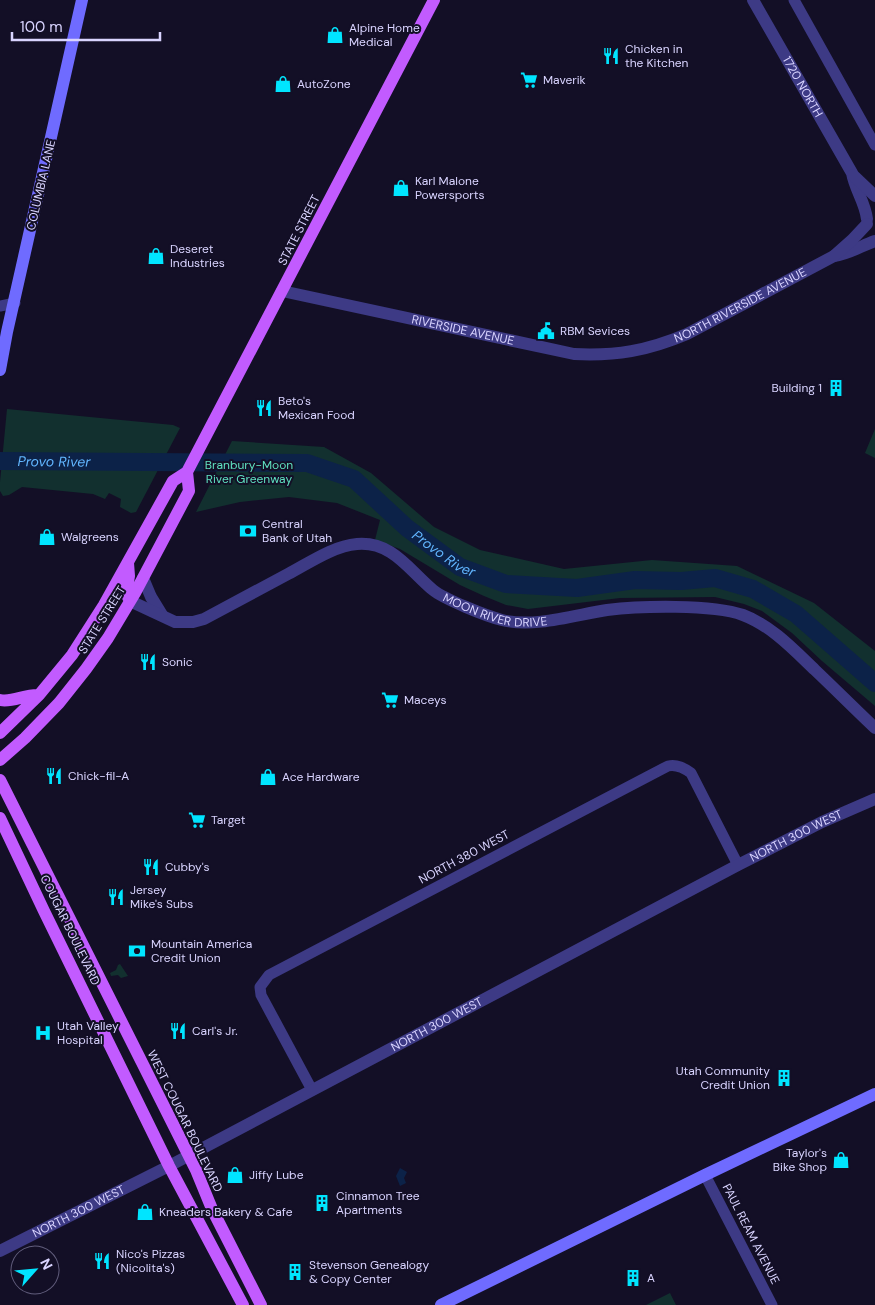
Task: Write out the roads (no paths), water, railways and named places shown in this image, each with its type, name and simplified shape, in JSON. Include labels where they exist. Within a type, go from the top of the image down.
[{"type":"main road","name":"COLUMBIA LANE","points":[[0,370],[82,0]]},
{"type":"main road","name":"STATE STREET","points":[[0,733],[39,695],[72,655],[121,576],[173,481],[187,472],[434,0]]},
{"type":"main road","name":"STATE STREET","points":[[0,760],[25,738],[70,689],[108,638],[190,491],[187,472]]},
{"type":"main road","points":[[128,563],[129,576],[126,593],[130,601]]},
{"type":"main road","points":[[0,700],[11,700],[30,694],[39,695]]},
{"type":"main road","name":"COUGAR BOULEVARD","points":[[0,780],[85,949]]},
{"type":"main road","name":"COUGAR BOULEVARD","points":[[0,818],[169,1166]]},
{"type":"main road","name":"WEST COUGAR BOULEVARD","points":[[85,949],[188,1155],[212,1209],[262,1305]]},
{"type":"main road","points":[[441,1305],[875,1094]]},
{"type":"main road","points":[[169,1166],[239,1302]]},
{"type":"street","name":"1720 NORTH","points":[[753,0],[852,174],[856,188],[870,218],[869,233],[875,240]]},
{"type":"street","points":[[794,0],[875,145]]},
{"type":"street","name":"1720 NORTH","points":[[852,174],[875,196]]},
{"type":"street","name":"NORTH RIVERSIDE AVENUE","points":[[644,350],[687,334],[834,256],[852,240],[870,218]]},
{"type":"street","name":"NORTH RIVERSIDE AVENUE","points":[[834,256],[850,252],[875,240]]},
{"type":"street","name":"RIVERSIDE AVENUE","points":[[282,291],[574,354],[611,355],[644,350]]},
{"type":"street","points":[[0,306],[15,303]]},
{"type":"street","name":"MOON RIVER DRIVE","points":[[130,601],[175,622],[193,622],[204,619],[343,547],[359,544],[375,546],[391,551],[433,590],[450,600],[501,620],[520,623],[537,622],[610,610],[660,608],[713,608],[743,615],[767,628],[786,643],[875,728]]},
{"type":"street","points":[[143,578],[150,597],[162,615]]},
{"type":"street","name":"NORTH 380 WEST","points":[[312,1090],[261,995],[260,987],[269,975],[662,768],[673,765],[686,769],[694,779],[738,865]]},
{"type":"street","name":"NORTH 300 WEST","points":[[0,1252],[169,1166],[738,865],[822,822],[875,799]]},
{"type":"street","name":"PAUL REAM AVENUE","points":[[705,1175],[772,1305]]},
{"type":"water","points":[[400,1168],[407,1172],[404,1178],[406,1183],[400,1186],[396,1176]]},
{"type":"waterway","name":"Provo River","points":[[0,461],[307,463],[354,479],[407,528],[460,567],[506,584],[577,588],[635,580],[681,581],[715,578],[753,589],[796,614],[875,683]]},
{"type":"place","name":"Alpine Home Medical","points":[[335,35]]},
{"type":"place","name":"Chicken in the Kitchen","points":[[611,56]]},
{"type":"place","name":"Maverik","points":[[529,80]]},
{"type":"place","name":"AutoZone","points":[[283,84]]},
{"type":"place","name":"Karl Malone Powersports","points":[[401,188]]},
{"type":"place","name":"Deseret Industries","points":[[156,256]]},
{"type":"place","name":"RBM Sevices","points":[[546,331]]},
{"type":"place","name":"Building 1","points":[[836,388]]},
{"type":"place","name":"Beto's Mexican Food","points":[[264,408]]},
{"type":"place","name":"Central Bank of Utah","points":[[248,531]]},
{"type":"place","name":"Walgreens","points":[[47,537]]},
{"type":"place","name":"Sonic","points":[[148,662]]},
{"type":"place","name":"Maceys","points":[[390,700]]},
{"type":"place","name":"Chick-fil-A","points":[[54,776]]},
{"type":"place","name":"Ace Hardware","points":[[268,777]]},
{"type":"place","name":"Target","points":[[197,820]]},
{"type":"place","name":"Cubby's","points":[[151,867]]},
{"type":"place","name":"Jersey Mike's Subs","points":[[116,897]]},
{"type":"place","name":"Mountain America Credit Union","points":[[137,951]]},
{"type":"place","name":"Carl's Jr.","points":[[178,1031]]},
{"type":"place","name":"Utah Valley Hospital","points":[[43,1033]]},
{"type":"place","name":"Utah Community Credit Union","points":[[784,1078]]},
{"type":"place","name":"Taylor's Bike Shop","points":[[841,1160]]},
{"type":"place","name":"Jiffy Lube","points":[[235,1175]]},
{"type":"place","name":"Cinnamon Tree Apartments","points":[[322,1203]]},
{"type":"place","name":"Kneaders Bakery & Cafe","points":[[145,1212]]},
{"type":"place","name":"Nico's Pizzas (Nicolita's)","points":[[102,1261]]},
{"type":"place","name":"Stevenson Genealogy & Copy Center","points":[[295,1272]]},
{"type":"place","name":"A","points":[[633,1278]]},
{"type":"park label","name":"Branbury-Moon River Greenway","points":[[249,472]]}]
